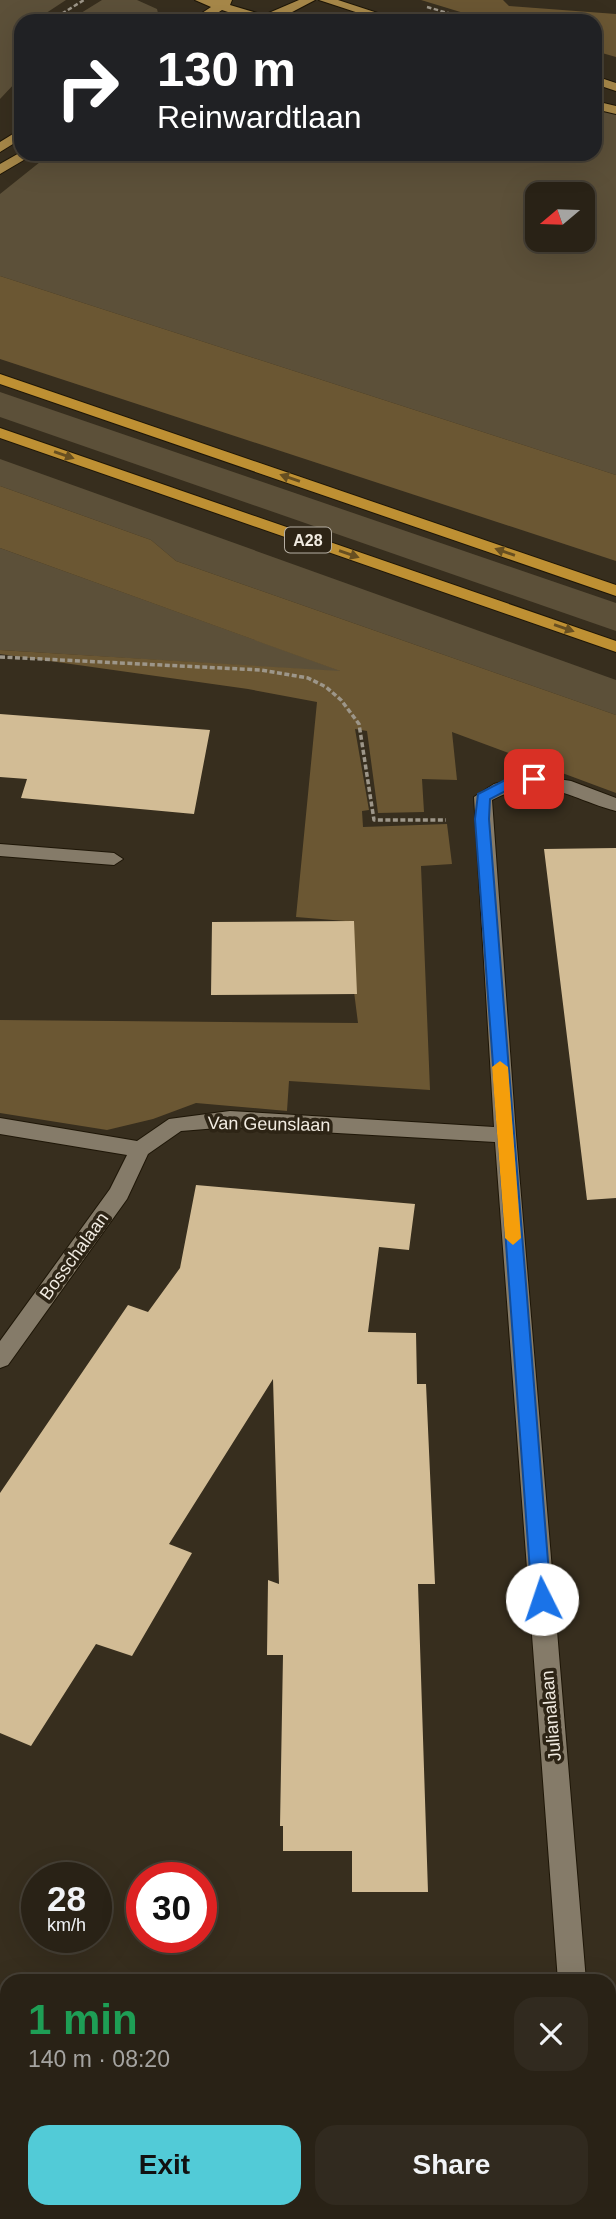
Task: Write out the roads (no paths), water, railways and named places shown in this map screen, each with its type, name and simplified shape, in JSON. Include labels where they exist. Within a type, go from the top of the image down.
[{"type":"highway","points":[[0,379],[616,591]]},
{"type":"highway","name":"A28","points":[[0,433],[616,647]]},
{"type":"main road","points":[[201,0],[225,3],[250,14]]},
{"type":"main road","points":[[278,14],[309,0]]},
{"type":"main road","points":[[325,0],[372,14]]},
{"type":"main road","points":[[207,14],[225,3]]},
{"type":"main road","points":[[0,170],[15,161]]},
{"type":"street","name":"Julianalaan","points":[[571,1974],[482,819],[483,797],[514,781],[557,782],[616,804]]},
{"type":"street","points":[[0,850],[114,859]]},
{"type":"street","name":"Van Geunslaan","points":[[140,1149],[176,1124],[230,1119],[505,1135]]},
{"type":"street","points":[[0,1126],[140,1149]]},
{"type":"street","name":"Bosschalaan","points":[[0,1359],[119,1193],[140,1149]]}]
